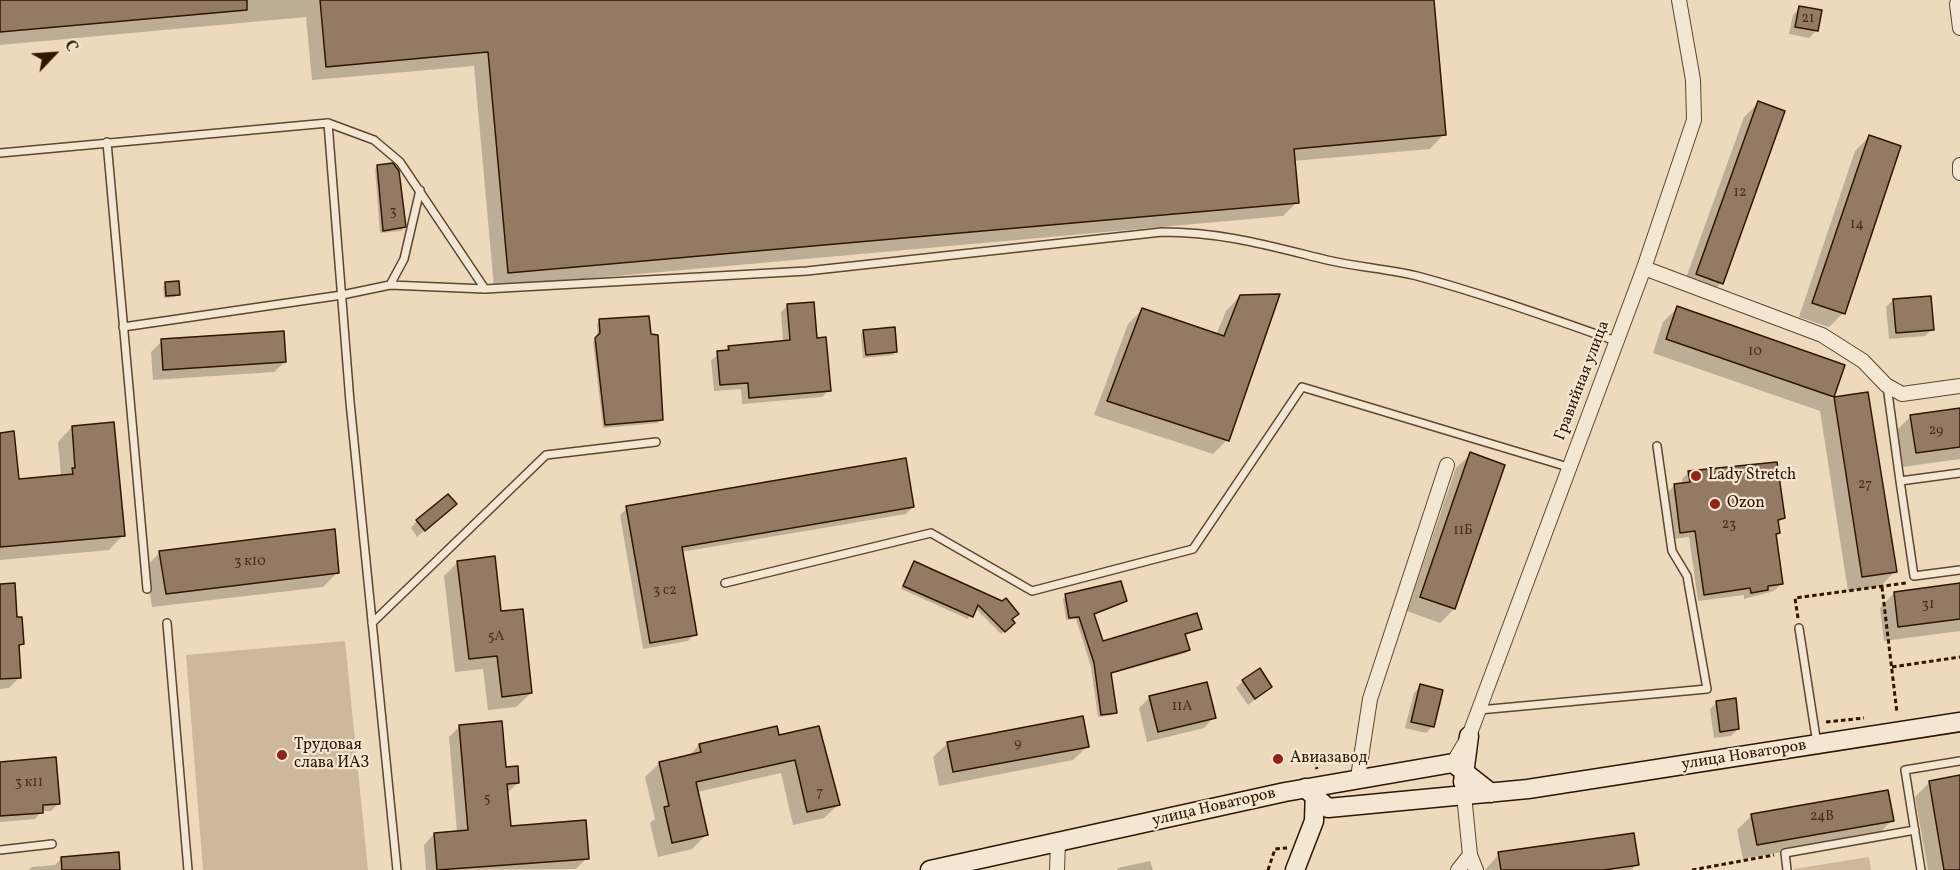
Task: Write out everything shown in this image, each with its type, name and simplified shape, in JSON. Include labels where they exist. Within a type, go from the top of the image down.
[{"type":"main road","name":"улица Новаторов","points":[[1310,790],[1328,808],[1491,793],[1960,722]]},
{"type":"main road","points":[[1443,797],[1463,781],[1469,736]]},
{"type":"main road","name":"улица Новаторов","points":[[930,870],[1310,790],[1358,777],[1453,763]]},
{"type":"main road","points":[[1453,763],[1491,793]]},
{"type":"main road","points":[[1297,869],[1314,821],[1310,790]]},
{"type":"street","name":"Гравийная улица","points":[[1453,763],[1469,736],[1479,710],[1644,268],[1694,120],[1694,80],[1679,0]]},
{"type":"street","points":[[1959,0],[1957,4],[1960,28]]},
{"type":"street","points":[[1960,165],[1960,173]]},
{"type":"street","points":[[1644,268],[1822,335],[1863,361],[1886,385],[1902,394],[1960,386]]},
{"type":"street","points":[[1358,777],[1370,699],[1448,465]]},
{"type":"street","points":[[1464,795],[1470,855],[1476,870]]},
{"type":"street","points":[[1057,870],[1058,842]]},
{"type":"street","points":[[1458,870],[1470,855]]},
{"type":"lane","points":[[328,123],[336,248],[397,870]]},
{"type":"lane","points":[[0,153],[328,123],[374,140],[400,162],[485,289]]},
{"type":"lane","points":[[107,142],[147,590]]},
{"type":"lane","points":[[390,285],[404,259],[420,190]]},
{"type":"lane","points":[[123,327],[342,295],[390,285],[485,289],[807,270],[1162,232],[1196,232],[1265,243],[1329,261],[1415,276],[1514,306],[1616,341]]},
{"type":"lane","points":[[1886,385],[1914,576],[1960,570]]},
{"type":"lane","points":[[725,584],[931,533],[1032,591],[1193,549],[1302,387],[1568,467]]},
{"type":"lane","points":[[372,623],[546,455],[656,442]]},
{"type":"lane","points":[[1479,710],[1707,689],[1687,576],[1672,550],[1657,446]]},
{"type":"lane","points":[[1900,481],[1960,473]]},
{"type":"lane","points":[[166,623],[188,870]]},
{"type":"lane","points":[[1799,628],[1817,745]]},
{"type":"lane","points":[[1921,870],[1905,770],[1960,761]]},
{"type":"lane","points":[[1787,870],[1785,853],[1915,830]]},
{"type":"lane","points":[[0,850],[52,844]]},
{"type":"path","points":[[1799,628],[1795,598],[1904,585],[1914,576]]},
{"type":"path","points":[[1882,588],[1898,713],[1890,714]]},
{"type":"path","points":[[1892,667],[1960,657]]},
{"type":"path","points":[[1814,724],[1874,716]]},
{"type":"path","points":[[1692,870],[1785,853]]},
{"type":"shaded area","points":[[345,641],[368,870],[203,870],[186,655]]},
{"type":"shaded area","points":[[1869,857],[1871,870],[1794,870],[1794,869]]},
{"type":"building","points":[[0,0],[247,0],[247,10],[0,32]]},
{"type":"building","points":[[320,0],[1434,0],[1446,135],[1294,149],[1299,203],[508,273],[488,52],[326,67]]},
{"type":"building","points":[[1799,6],[1822,10],[1818,31],[1795,27]]},
{"type":"building","points":[[1758,101],[1785,111],[1723,284],[1696,274]]},
{"type":"building","points":[[1869,135],[1901,146],[1845,314],[1812,303]]},
{"type":"building","points":[[393,163],[399,171],[406,227],[383,231],[377,165]]},
{"type":"building","points":[[179,281],[180,295],[166,296],[165,282]]},
{"type":"building","points":[[1280,294],[1229,441],[1107,401],[1142,308],[1224,336],[1240,295]]},
{"type":"building","points":[[1931,296],[1934,330],[1896,333],[1893,299]]},
{"type":"building","points":[[814,302],[817,338],[826,337],[831,391],[749,398],[748,383],[720,385],[717,351],[729,350],[728,346],[790,340],[787,304]]},
{"type":"building","points":[[1677,306],[1845,365],[1834,397],[1666,339]]},
{"type":"building","points":[[649,316],[651,334],[658,335],[663,420],[605,425],[595,338],[600,333],[599,319]]},
{"type":"building","points":[[895,327],[897,352],[866,355],[863,330]]},
{"type":"building","points":[[284,331],[286,362],[163,370],[161,339]]},
{"type":"building","points":[[1868,392],[1897,572],[1862,577],[1834,397]]},
{"type":"building","points":[[1960,408],[1960,447],[1916,453],[1910,415]]},
{"type":"building","points":[[114,422],[125,536],[0,547],[0,433],[14,431],[19,479],[73,474],[72,468],[75,468],[72,426]]},
{"type":"building","points":[[1470,452],[1505,465],[1455,609],[1420,597]]},
{"type":"building","points":[[906,458],[914,507],[682,547],[697,635],[650,643],[626,506]]},
{"type":"building","points":[[1777,462],[1785,518],[1778,520],[1780,533],[1776,534],[1783,584],[1768,586],[1768,590],[1751,593],[1750,588],[1704,595],[1695,531],[1680,533],[1674,484],[1690,482],[1688,471]]},
{"type":"building","points":[[448,494],[457,504],[425,531],[416,520]]},
{"type":"building","points":[[335,529],[339,573],[166,594],[159,551]]},
{"type":"building","points":[[495,556],[501,611],[523,609],[532,693],[502,697],[497,656],[469,659],[457,561]]},
{"type":"building","points":[[914,561],[1002,601],[1006,598],[1019,614],[1012,619],[1015,623],[1005,632],[978,605],[973,617],[903,586]]},
{"type":"building","points":[[1121,581],[1127,601],[1094,614],[1103,641],[1197,613],[1202,629],[1185,634],[1190,650],[1111,673],[1117,713],[1101,715],[1094,663],[1079,617],[1069,618],[1065,594]]},
{"type":"building","points":[[15,583],[17,617],[22,617],[24,644],[19,645],[21,678],[0,679],[0,584]]},
{"type":"building","points":[[1960,583],[1960,619],[1898,627],[1894,592]]},
{"type":"building","points":[[1260,668],[1272,687],[1255,699],[1242,680]]},
{"type":"building","points":[[1207,682],[1216,718],[1158,732],[1149,696]]},
{"type":"building","points":[[1420,684],[1443,690],[1434,727],[1411,722]]},
{"type":"building","points":[[1736,698],[1739,729],[1720,732],[1716,701]]},
{"type":"building","points":[[1083,716],[1089,747],[953,772],[947,742]]},
{"type":"building","points":[[502,721],[506,767],[518,766],[519,783],[507,784],[511,826],[586,820],[589,859],[437,870],[434,833],[468,830],[459,725]]},
{"type":"building","points":[[777,726],[779,735],[819,726],[840,805],[807,812],[795,760],[696,782],[708,835],[672,843],[664,807],[669,806],[659,762],[701,752],[699,744]]},
{"type":"building","points":[[56,757],[60,804],[43,805],[43,813],[0,816],[0,762]]},
{"type":"building","points":[[1960,775],[1960,870],[1944,870],[1929,781]]},
{"type":"building","points":[[1888,790],[1894,821],[1757,845],[1751,814]]},
{"type":"building","points":[[1634,833],[1639,865],[1604,870],[1501,870],[1498,852]]},
{"type":"building","points":[[119,852],[120,870],[62,870],[61,857]]},
{"type":"place","name":"Lady Stretch","points":[[1696,476]]},
{"type":"place","name":"Ozon","points":[[1715,504]]},
{"type":"place","name":"Трудовая слава ИАЗ","points":[[282,755]]},
{"type":"place","name":"Авиазавод","points":[[1278,759]]}]
